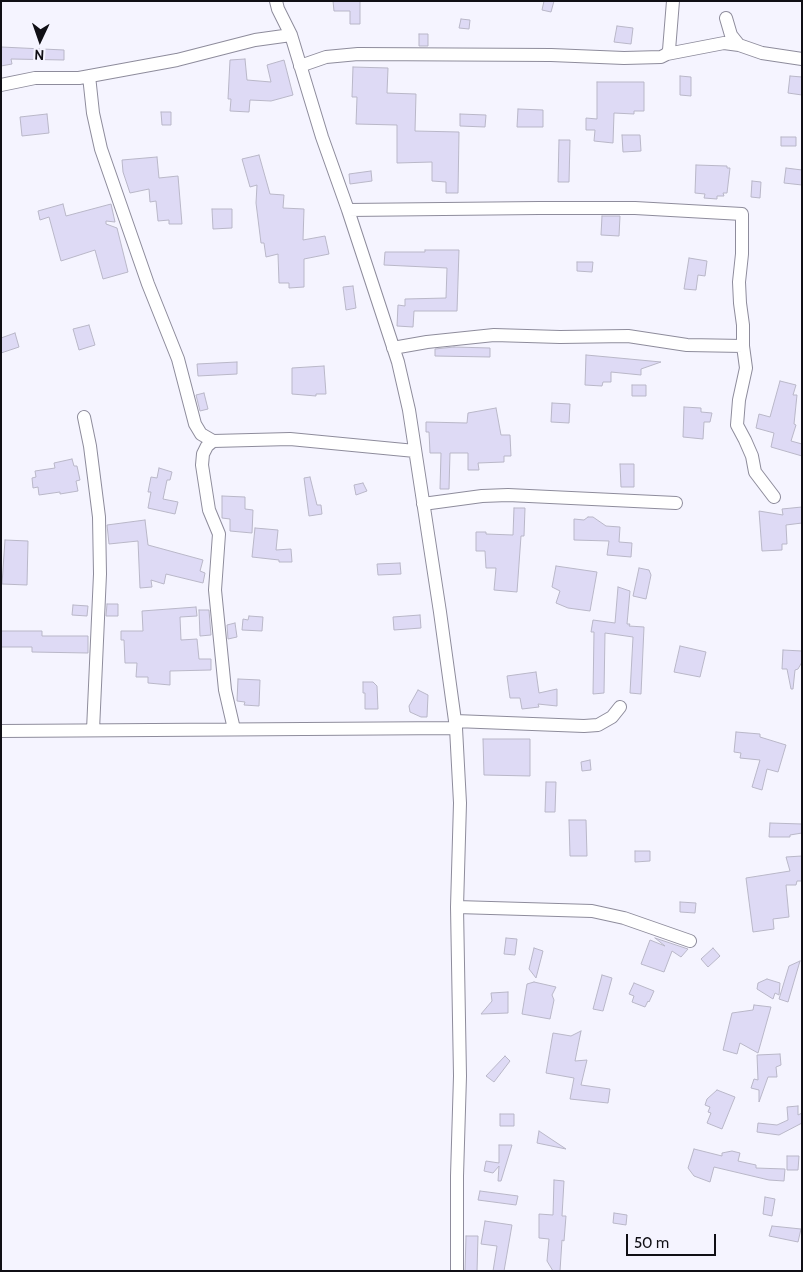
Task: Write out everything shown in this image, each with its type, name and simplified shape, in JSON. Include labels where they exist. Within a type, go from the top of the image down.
[{"type":"street","points":[[276,1],[291,35],[335,176],[393,348],[409,410],[456,724],[460,803],[457,907],[460,1083],[457,1176],[457,1271]]},
{"type":"street","points":[[667,54],[669,50],[673,1]]},
{"type":"street","points":[[726,18],[731,35],[739,45]]},
{"type":"street","points":[[1,85],[35,78],[79,78],[177,60],[255,40],[291,35]]},
{"type":"street","points":[[300,66],[326,57],[358,54],[662,57],[667,54],[724,43],[739,45],[762,53],[802,59]]},
{"type":"street","points":[[88,76],[101,150],[148,284],[178,359],[195,424],[201,434],[213,441],[290,439],[415,450]]},
{"type":"street","points":[[348,210],[635,208],[742,214],[742,254],[739,282],[746,368],[739,400],[737,426],[749,448],[756,472],[774,497]]},
{"type":"street","points":[[393,348],[427,342],[494,335],[560,337],[628,336],[687,345],[743,346]]},
{"type":"street","points":[[84,417],[90,446],[100,555],[94,730]]},
{"type":"street","points":[[213,441],[203,454],[202,464],[210,510],[218,534],[215,590],[225,690],[229,715],[234,729]]},
{"type":"street","points":[[423,504],[482,496],[508,495],[676,503]]},
{"type":"street","points":[[1,731],[234,729],[456,724],[584,726],[598,725],[612,716],[620,706]]},
{"type":"street","points":[[457,907],[592,911],[624,918],[690,941]]},
{"type":"building","points":[[333,1],[360,1],[360,24],[350,24],[350,11],[334,11]]},
{"type":"building","points":[[544,1],[554,1],[551,12],[542,10]]},
{"type":"building","points":[[461,19],[470,20],[469,29],[459,28]]},
{"type":"building","points":[[617,26],[633,28],[631,44],[614,42]]},
{"type":"building","points":[[419,34],[428,34],[428,46],[419,46]]},
{"type":"building","points":[[1,47],[64,50],[64,60],[11,59],[12,64],[1,66]]},
{"type":"building","points":[[245,59],[247,80],[271,82],[267,65],[284,60],[293,95],[271,101],[250,100],[249,112],[230,111],[231,99],[228,99],[230,60]]},
{"type":"building","points":[[353,67],[388,68],[387,93],[416,94],[415,131],[459,132],[458,193],[446,193],[446,182],[432,181],[432,162],[397,163],[397,125],[356,124],[357,97],[352,97]]},
{"type":"building","points":[[680,76],[691,77],[691,96],[680,95]]},
{"type":"building","points":[[790,76],[802,77],[802,95],[788,93]]},
{"type":"building","points":[[597,82],[644,82],[644,111],[634,111],[634,114],[614,113],[613,143],[594,141],[595,130],[586,130],[586,118],[597,119]]},
{"type":"building","points":[[518,109],[543,110],[543,127],[517,127]]},
{"type":"building","points":[[161,112],[171,112],[171,125],[162,125]]},
{"type":"building","points":[[47,114],[49,133],[22,136],[20,117]]},
{"type":"building","points":[[460,114],[486,115],[485,127],[460,126]]},
{"type":"building","points":[[622,135],[640,135],[641,151],[623,152]]},
{"type":"building","points":[[781,137],[796,137],[796,146],[781,146]]},
{"type":"building","points":[[559,140],[570,140],[569,182],[558,182]]},
{"type":"building","points":[[259,155],[270,194],[284,195],[283,208],[304,209],[303,240],[325,236],[329,254],[304,259],[304,287],[289,288],[289,283],[279,283],[278,254],[266,257],[264,243],[261,243],[256,203],[257,185],[250,187],[242,159]]},
{"type":"building","points":[[157,157],[159,178],[178,176],[182,224],[169,224],[169,220],[158,221],[156,201],[150,202],[149,189],[130,193],[123,172],[122,160]]},
{"type":"building","points":[[696,165],[727,166],[727,168],[730,168],[727,193],[723,193],[724,196],[717,196],[717,199],[704,198],[705,194],[695,193]]},
{"type":"building","points":[[786,168],[802,170],[802,185],[784,183]]},
{"type":"building","points":[[371,171],[372,181],[350,184],[349,174]]},
{"type":"building","points":[[752,181],[761,182],[760,198],[751,197]]},
{"type":"building","points":[[63,204],[66,216],[111,204],[115,222],[106,221],[106,224],[117,228],[128,272],[103,279],[95,250],[61,261],[49,217],[40,220],[38,211]]},
{"type":"building","points":[[212,209],[232,209],[232,228],[213,229]]},
{"type":"building","points":[[602,216],[620,216],[619,236],[601,235]]},
{"type":"building","points":[[425,250],[459,250],[457,311],[414,311],[413,327],[397,326],[398,305],[405,306],[405,299],[446,298],[447,268],[384,265],[385,252],[425,252]]},
{"type":"building","points":[[689,258],[707,261],[705,276],[698,275],[696,290],[684,289]]},
{"type":"building","points":[[577,262],[593,262],[592,272],[577,271]]},
{"type":"building","points":[[353,286],[356,308],[346,310],[343,287]]},
{"type":"building","points":[[89,325],[95,345],[79,350],[73,329]]},
{"type":"building","points":[[15,333],[19,347],[1,353],[1,338]]},
{"type":"building","points":[[454,347],[490,348],[490,357],[435,356],[435,349]]},
{"type":"building","points":[[586,355],[661,362],[641,369],[641,375],[611,372],[611,382],[603,382],[602,386],[585,385]]},
{"type":"building","points":[[237,362],[237,374],[198,376],[197,364]]},
{"type":"building","points":[[324,366],[326,394],[316,394],[316,396],[292,394],[292,368]]},
{"type":"building","points":[[780,381],[796,385],[793,395],[797,395],[794,424],[796,425],[791,441],[802,444],[802,456],[771,447],[774,433],[756,428],[759,414],[770,417]]},
{"type":"building","points":[[632,385],[646,385],[646,396],[632,396]]},
{"type":"building","points":[[204,393],[208,409],[200,411],[196,395]]},
{"type":"building","points":[[552,403],[570,404],[569,423],[551,422]]},
{"type":"building","points":[[684,407],[701,408],[701,412],[712,413],[710,422],[704,422],[703,439],[683,437]]},
{"type":"building","points":[[496,408],[501,435],[510,435],[511,456],[504,456],[504,462],[478,463],[479,470],[468,470],[468,453],[450,453],[449,489],[440,489],[441,453],[430,453],[429,432],[426,432],[426,422],[467,423],[468,413]]},
{"type":"building","points":[[72,459],[74,466],[77,466],[80,480],[76,481],[78,491],[39,495],[38,487],[33,488],[32,478],[36,477],[35,471],[55,468],[54,463]]},
{"type":"building","points":[[620,464],[634,464],[634,487],[621,487]]},
{"type":"building","points":[[159,468],[172,472],[170,480],[167,480],[163,499],[178,502],[175,514],[148,508],[151,492],[148,492],[151,477],[157,478]]},
{"type":"building","points":[[310,477],[317,505],[321,505],[322,514],[309,516],[304,478]]},
{"type":"building","points":[[363,483],[367,491],[356,495],[354,485]]},
{"type":"building","points":[[222,496],[245,497],[245,509],[253,510],[252,533],[230,531],[230,519],[222,518]]},
{"type":"building","points":[[802,507],[802,523],[786,525],[787,544],[782,544],[782,550],[762,551],[759,511],[783,515],[782,509]]},
{"type":"building","points":[[514,508],[525,508],[524,536],[521,536],[517,592],[494,590],[496,568],[486,568],[485,551],[476,551],[476,532],[513,535]]},
{"type":"building","points":[[588,517],[593,517],[606,526],[620,527],[619,542],[632,543],[631,557],[607,555],[609,541],[574,540],[574,519],[584,520]]},
{"type":"building","points":[[145,520],[148,545],[203,560],[200,571],[205,573],[203,583],[166,574],[164,584],[151,580],[152,587],[140,588],[138,541],[109,544],[107,525]]},
{"type":"building","points":[[255,528],[278,530],[276,550],[291,549],[292,562],[279,562],[279,560],[252,557]]},
{"type":"building","points":[[5,540],[28,541],[27,585],[2,584]]},
{"type":"building","points":[[400,563],[401,574],[378,575],[377,564]]},
{"type":"building","points":[[556,566],[597,572],[590,611],[568,608],[556,603],[560,591],[552,587]]},
{"type":"building","points":[[639,568],[649,570],[651,575],[646,599],[633,596]]},
{"type":"building","points":[[618,587],[630,591],[627,624],[630,624],[629,626],[644,627],[641,694],[630,693],[633,637],[605,633],[604,693],[593,694],[594,632],[591,632],[593,620],[615,623]]},
{"type":"building","points":[[107,604],[118,604],[118,616],[106,616]]},
{"type":"building","points":[[73,605],[88,606],[87,616],[72,615]]},
{"type":"building","points":[[196,607],[197,616],[180,617],[181,640],[197,639],[199,659],[211,659],[211,670],[170,671],[170,685],[148,683],[148,677],[136,677],[137,663],[125,663],[124,640],[121,640],[121,631],[143,631],[142,611]]},
{"type":"building","points":[[199,610],[209,610],[211,635],[200,636]]},
{"type":"building","points":[[420,615],[421,628],[394,630],[393,617]]},
{"type":"building","points":[[249,616],[263,617],[262,631],[242,630],[243,619],[248,620]]},
{"type":"building","points":[[235,623],[237,637],[228,639],[227,625]]},
{"type":"building","points":[[1,631],[42,631],[42,636],[88,636],[88,653],[32,652],[32,647],[1,647]]},
{"type":"building","points":[[680,646],[706,652],[700,677],[674,672]]},
{"type":"building","points":[[783,650],[802,651],[802,662],[798,669],[795,670],[793,689],[791,689],[787,669],[782,669]]},
{"type":"building","points":[[536,672],[539,693],[557,689],[557,706],[538,704],[539,707],[522,709],[520,698],[510,698],[507,676]]},
{"type":"building","points":[[238,679],[260,680],[259,706],[244,705],[245,702],[237,701]]},
{"type":"building","points":[[363,682],[373,682],[377,686],[378,709],[365,709]]},
{"type":"building","points":[[418,690],[428,695],[427,717],[421,717],[410,712],[409,706]]},
{"type":"building","points":[[736,732],[760,734],[760,737],[786,745],[778,772],[767,769],[762,790],[752,787],[760,760],[740,758],[741,753],[734,752]]},
{"type":"building","points":[[483,739],[530,739],[530,776],[484,775]]},
{"type":"building","points":[[590,760],[591,770],[582,771],[581,762]]},
{"type":"building","points":[[546,782],[556,782],[555,812],[545,812]]},
{"type":"building","points":[[569,820],[586,820],[587,856],[570,856]]},
{"type":"building","points":[[770,823],[802,824],[802,833],[790,835],[790,837],[769,837]]},
{"type":"building","points":[[635,851],[650,851],[650,861],[635,862]]},
{"type":"building","points":[[802,856],[802,881],[797,881],[796,885],[786,885],[789,917],[773,919],[774,929],[753,932],[746,878],[790,871],[786,857]]},
{"type":"building","points":[[680,902],[696,903],[695,913],[680,912]]},
{"type":"building","points":[[506,938],[517,939],[515,955],[504,954]]},
{"type":"building","points":[[655,938],[688,949],[681,957],[672,951],[664,972],[641,964],[650,940],[665,946]]},
{"type":"building","points":[[534,948],[543,951],[536,978],[529,969]]},
{"type":"building","points":[[713,948],[720,956],[708,967],[701,959]]},
{"type":"building","points":[[800,961],[788,1002],[779,999],[789,966]]},
{"type":"building","points":[[602,975],[612,978],[603,1011],[593,1009]]},
{"type":"building","points":[[767,979],[780,983],[779,995],[775,993],[773,999],[757,989],[758,983]]},
{"type":"building","points":[[534,982],[556,987],[552,995],[554,1000],[550,1019],[522,1014],[527,984]]},
{"type":"building","points":[[634,983],[654,991],[645,1007],[632,1002],[634,996],[629,994]]},
{"type":"building","points":[[508,992],[508,1013],[481,1014],[492,1001],[491,993]]},
{"type":"building","points":[[754,1005],[771,1007],[758,1053],[740,1043],[737,1054],[723,1050],[732,1013],[753,1010]]},
{"type":"building","points":[[581,1031],[575,1061],[587,1060],[581,1085],[610,1089],[608,1103],[570,1099],[574,1078],[546,1073],[553,1033],[571,1036]]},
{"type":"building","points":[[780,1054],[781,1065],[776,1067],[777,1077],[768,1077],[759,1102],[759,1090],[751,1088],[754,1079],[758,1080],[757,1055]]},
{"type":"building","points":[[505,1056],[510,1061],[494,1082],[486,1076]]},
{"type":"building","points":[[717,1090],[735,1097],[722,1129],[707,1123],[711,1113],[708,1112],[710,1107],[705,1105],[707,1099]]},
{"type":"building","points":[[798,1106],[798,1115],[802,1113],[802,1123],[779,1135],[757,1132],[758,1123],[777,1125],[788,1120],[787,1107]]},
{"type":"building","points":[[500,1114],[514,1114],[514,1126],[500,1126]]},
{"type":"building","points":[[539,1131],[566,1149],[537,1143]]},
{"type":"building","points":[[499,1145],[512,1145],[501,1181],[498,1181],[499,1166],[493,1173],[484,1171],[486,1161],[499,1163]]},
{"type":"building","points":[[694,1149],[722,1156],[722,1153],[732,1151],[740,1153],[738,1161],[756,1165],[756,1168],[785,1169],[784,1181],[769,1180],[714,1167],[710,1182],[694,1176],[688,1168]]},
{"type":"building","points":[[787,1156],[799,1156],[798,1170],[787,1170]]},
{"type":"building","points":[[554,1180],[564,1181],[562,1216],[566,1216],[560,1271],[553,1271],[547,1261],[549,1239],[539,1238],[539,1214],[553,1215]]},
{"type":"building","points":[[480,1191],[518,1196],[516,1205],[478,1200]]},
{"type":"building","points":[[765,1197],[775,1199],[772,1216],[763,1214]]},
{"type":"building","points":[[614,1213],[627,1215],[626,1225],[613,1223]]},
{"type":"building","points":[[485,1221],[512,1225],[504,1271],[493,1271],[497,1246],[481,1244]]},
{"type":"building","points":[[772,1226],[801,1229],[798,1242],[769,1236]]},
{"type":"building","points":[[466,1236],[478,1236],[477,1271],[465,1271]]}]
